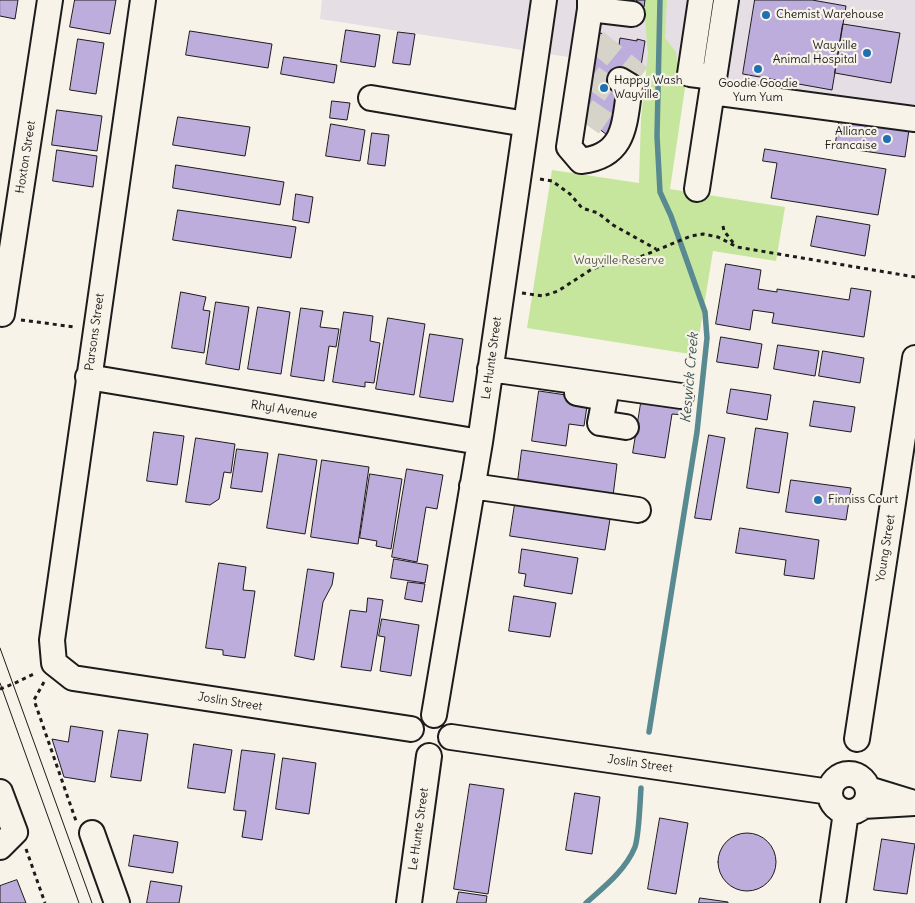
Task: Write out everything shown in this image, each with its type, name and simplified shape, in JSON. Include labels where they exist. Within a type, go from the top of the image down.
[{"type":"street","name":"Hoxton Street","points":[[2,314],[50,0]]},
{"type":"street","name":"Parsons Street","points":[[54,664],[52,640],[143,0]]},
{"type":"street","name":"Le Hunte Street","points":[[434,715],[480,442],[544,0]]},
{"type":"street","points":[[700,0],[690,74],[713,84],[915,119]]},
{"type":"street","points":[[697,189],[726,0]]},
{"type":"street","points":[[622,105],[612,150],[595,159],[581,160],[570,147],[586,73],[590,4],[632,14]]},
{"type":"street","points":[[371,98],[526,124]]},
{"type":"street","name":"Young Street","points":[[832,903],[852,792],[857,739],[915,358]]},
{"type":"street","points":[[490,374],[681,396]]},
{"type":"street","points":[[490,374],[605,398],[600,423],[626,427]]},
{"type":"street","name":"Rhyl Avenue","points":[[88,378],[480,442]]},
{"type":"street","points":[[472,486],[638,510]]},
{"type":"street","name":"Joslin Street","points":[[54,664],[73,678],[410,729]]},
{"type":"street","points":[[434,715],[446,722],[450,729],[451,737],[443,751],[429,756],[418,752],[412,745],[410,729],[420,717],[434,715]]},
{"type":"street","name":"Joslin Street","points":[[451,737],[852,792],[914,803]]},
{"type":"street","name":"Le Hunte Street","points":[[409,903],[429,756]]},
{"type":"street","points":[[0,792],[13,840]]},
{"type":"street","points":[[92,832],[117,903]]},
{"type":"path","points":[[519,176],[552,181],[570,194],[582,208],[598,213],[613,225],[657,250]]},
{"type":"path","points":[[722,226],[737,247]]},
{"type":"path","points":[[502,290],[543,296],[558,291],[592,269],[613,262],[640,257],[691,236],[703,234],[718,237],[737,247],[915,277]]},
{"type":"path","points":[[2,314],[11,318],[95,330]]},
{"type":"path","points":[[0,689],[54,664]]},
{"type":"path","points":[[54,664],[34,700],[77,823],[92,832]]},
{"type":"path","points":[[13,840],[45,903]]},
{"type":"shaded area","points":[[322,0],[915,0],[915,110],[320,19]]},
{"type":"green space","name":"Wayville Reserve","points":[[645,0],[667,0],[665,38],[676,52],[677,61],[680,66],[688,68],[670,189],[785,207],[776,261],[713,251],[696,355],[527,328],[552,170],[639,183],[641,118],[648,54]]},
{"type":"building","points":[[0,0],[18,0],[15,19],[0,16]]},
{"type":"building","points":[[75,0],[116,0],[110,34],[70,27]]},
{"type":"building","points":[[637,0],[645,0],[644,7],[637,5]]},
{"type":"building","points":[[755,0],[812,0],[846,6],[832,90],[743,74]]},
{"type":"building","name":"Wayville Animal Hospital","points":[[843,24],[900,33],[891,83],[835,73]]},
{"type":"building","points":[[346,30],[380,35],[375,67],[341,62]]},
{"type":"building","points":[[190,31],[272,44],[268,68],[186,55]]},
{"type":"building","points":[[398,32],[415,34],[410,65],[393,63]]},
{"type":"building","name":"Happy Wash Wayville","points":[[601,33],[617,46],[619,45],[620,38],[645,41],[641,66],[644,70],[636,82],[611,138],[585,118],[591,47]]},
{"type":"building","points":[[78,39],[104,43],[96,94],[70,90]]},
{"type":"building","points":[[284,57],[337,65],[334,83],[281,74]]},
{"type":"building","points":[[332,101],[350,103],[347,120],[330,118]]},
{"type":"building","points":[[57,110],[102,116],[97,151],[52,145]]},
{"type":"building","points":[[841,112],[910,123],[905,157],[835,147]]},
{"type":"building","points":[[178,117],[250,127],[245,156],[173,145]]},
{"type":"building","points":[[331,124],[365,130],[360,161],[326,156]]},
{"type":"building","points":[[372,133],[389,135],[385,166],[368,164]]},
{"type":"building","points":[[765,149],[886,169],[878,215],[771,198],[777,163],[763,161]]},
{"type":"building","points":[[57,150],[97,156],[93,187],[53,181]]},
{"type":"building","points":[[176,165],[284,182],[280,205],[173,188]]},
{"type":"building","points":[[296,194],[313,197],[309,223],[293,220]]},
{"type":"building","points":[[178,210],[296,227],[291,258],[173,240]]},
{"type":"building","points":[[817,216],[870,225],[865,256],[811,246]]},
{"type":"building","points":[[726,264],[761,270],[758,289],[777,292],[777,289],[849,300],[851,288],[871,291],[864,337],[772,323],[774,313],[753,310],[750,330],[716,324]]},
{"type":"building","points":[[181,292],[206,297],[203,310],[210,311],[204,353],[172,348]]},
{"type":"building","points":[[216,302],[249,307],[239,370],[206,364]]},
{"type":"building","points":[[258,307],[290,312],[281,374],[248,369]]},
{"type":"building","points":[[301,308],[323,311],[320,327],[339,329],[336,347],[329,346],[324,381],[291,376]]},
{"type":"building","points":[[344,312],[373,316],[370,341],[380,343],[374,383],[365,382],[365,387],[333,382]]},
{"type":"building","points":[[388,318],[425,324],[414,395],[376,389]]},
{"type":"building","points":[[430,334],[463,339],[453,402],[420,397]]},
{"type":"building","points":[[721,337],[762,344],[758,368],[717,362]]},
{"type":"building","points":[[778,345],[819,351],[815,376],[774,369]]},
{"type":"building","points":[[823,351],[864,358],[860,383],[819,376]]},
{"type":"building","points":[[731,389],[771,395],[767,420],[727,413]]},
{"type":"building","points":[[539,391],[573,396],[572,404],[587,406],[584,426],[569,424],[566,446],[532,441]]},
{"type":"building","points":[[642,397],[685,403],[684,415],[672,414],[665,458],[633,453]]},
{"type":"building","points":[[814,401],[855,407],[851,432],[810,426]]},
{"type":"building","points":[[756,428],[788,433],[779,493],[747,488]]},
{"type":"building","points":[[154,432],[184,436],[177,485],[147,481]]},
{"type":"building","points":[[709,435],[725,438],[711,520],[695,518]]},
{"type":"building","points":[[196,438],[235,444],[231,473],[224,472],[219,499],[210,505],[186,502]]},
{"type":"building","points":[[237,449],[268,453],[262,492],[231,488]]},
{"type":"building","points":[[522,450],[617,464],[613,496],[518,481]]},
{"type":"building","points":[[279,454],[317,460],[305,534],[267,528]]},
{"type":"building","points":[[322,460],[369,467],[358,544],[311,537]]},
{"type":"building","points":[[407,469],[443,475],[437,509],[426,507],[417,562],[392,557]]},
{"type":"building","points":[[370,474],[402,479],[391,549],[376,546],[377,541],[360,538]]},
{"type":"building","name":"Finniss Court","points":[[791,480],[851,488],[846,520],[786,512]]},
{"type":"building","points":[[515,504],[610,519],[605,550],[510,536]]},
{"type":"building","points":[[740,528],[819,540],[814,579],[784,575],[786,560],[736,553]]},
{"type":"building","points":[[522,549],[578,558],[572,594],[524,586],[526,574],[519,573]]},
{"type":"building","points":[[394,559],[428,565],[425,583],[391,578]]},
{"type":"building","points":[[219,563],[246,567],[243,590],[255,591],[245,658],[223,655],[223,650],[206,648]]},
{"type":"building","points":[[308,569],[334,573],[332,585],[323,602],[314,660],[295,656]]},
{"type":"building","points":[[408,582],[425,584],[422,602],[405,599]]},
{"type":"building","points":[[514,596],[556,603],[550,637],[509,631]]},
{"type":"building","points":[[368,598],[383,600],[371,671],[341,667],[350,610],[366,612]]},
{"type":"building","points":[[382,619],[419,625],[411,676],[380,671],[385,637],[379,636]]},
{"type":"building","points":[[71,726],[103,731],[95,782],[64,777],[52,739],[68,742]]},
{"type":"building","points":[[119,730],[148,734],[141,781],[111,777]]},
{"type":"building","points":[[194,744],[232,750],[225,793],[188,788]]},
{"type":"building","points":[[242,750],[275,754],[262,840],[242,837],[246,811],[234,810]]},
{"type":"building","points":[[283,758],[316,763],[309,814],[276,809]]},
{"type":"building","points":[[470,784],[504,789],[488,894],[454,889]]},
{"type":"building","points":[[575,793],[600,797],[592,854],[566,850]]},
{"type":"building","points":[[660,818],[688,823],[676,894],[648,889]]},
{"type":"building","points":[[747,833],[758,835],[771,846],[776,862],[774,873],[763,886],[747,891],[736,889],[723,878],[718,862],[720,851],[731,838]]},
{"type":"building","points":[[134,835],[178,842],[173,873],[129,866]]},
{"type":"building","points":[[882,839],[915,844],[907,894],[874,890]]},
{"type":"building","points":[[17,880],[26,903],[0,903],[0,886]]},
{"type":"building","points":[[151,881],[182,886],[179,903],[147,903]]},
{"type":"building","points":[[459,892],[487,896],[486,903],[457,903]]},
{"type":"building","points":[[700,898],[728,902],[728,903],[699,903]]},
{"type":"waterway","name":"Keswick Creek","points":[[649,732],[697,432],[707,338],[705,312],[671,216],[660,192],[657,136],[660,0]]},
{"type":"waterway","name":"Keswick Creek","points":[[586,903],[607,885],[631,856],[636,842],[641,788]]},
{"type":"tunnel","points":[[596,41],[640,77]]},
{"type":"tunnel","points":[[592,77],[617,95]]},
{"type":"tunnel","points":[[586,110],[612,128]]},
{"type":"tram line","points":[[0,648],[92,903]]},
{"type":"tram line","points":[[0,683],[79,903]]},
{"type":"place","name":"Chemist Warehouse","points":[[766,15]]},
{"type":"place","name":"Wayville Animal Hospital","points":[[867,53]]},
{"type":"place","name":"Goodie Goodie Yum Yum","points":[[758,69]]},
{"type":"place","name":"Happy Wash Wayville","points":[[604,88]]},
{"type":"place","name":"Alliance Francaise","points":[[887,139]]},
{"type":"place","name":"Finniss Court","points":[[818,500]]}]
